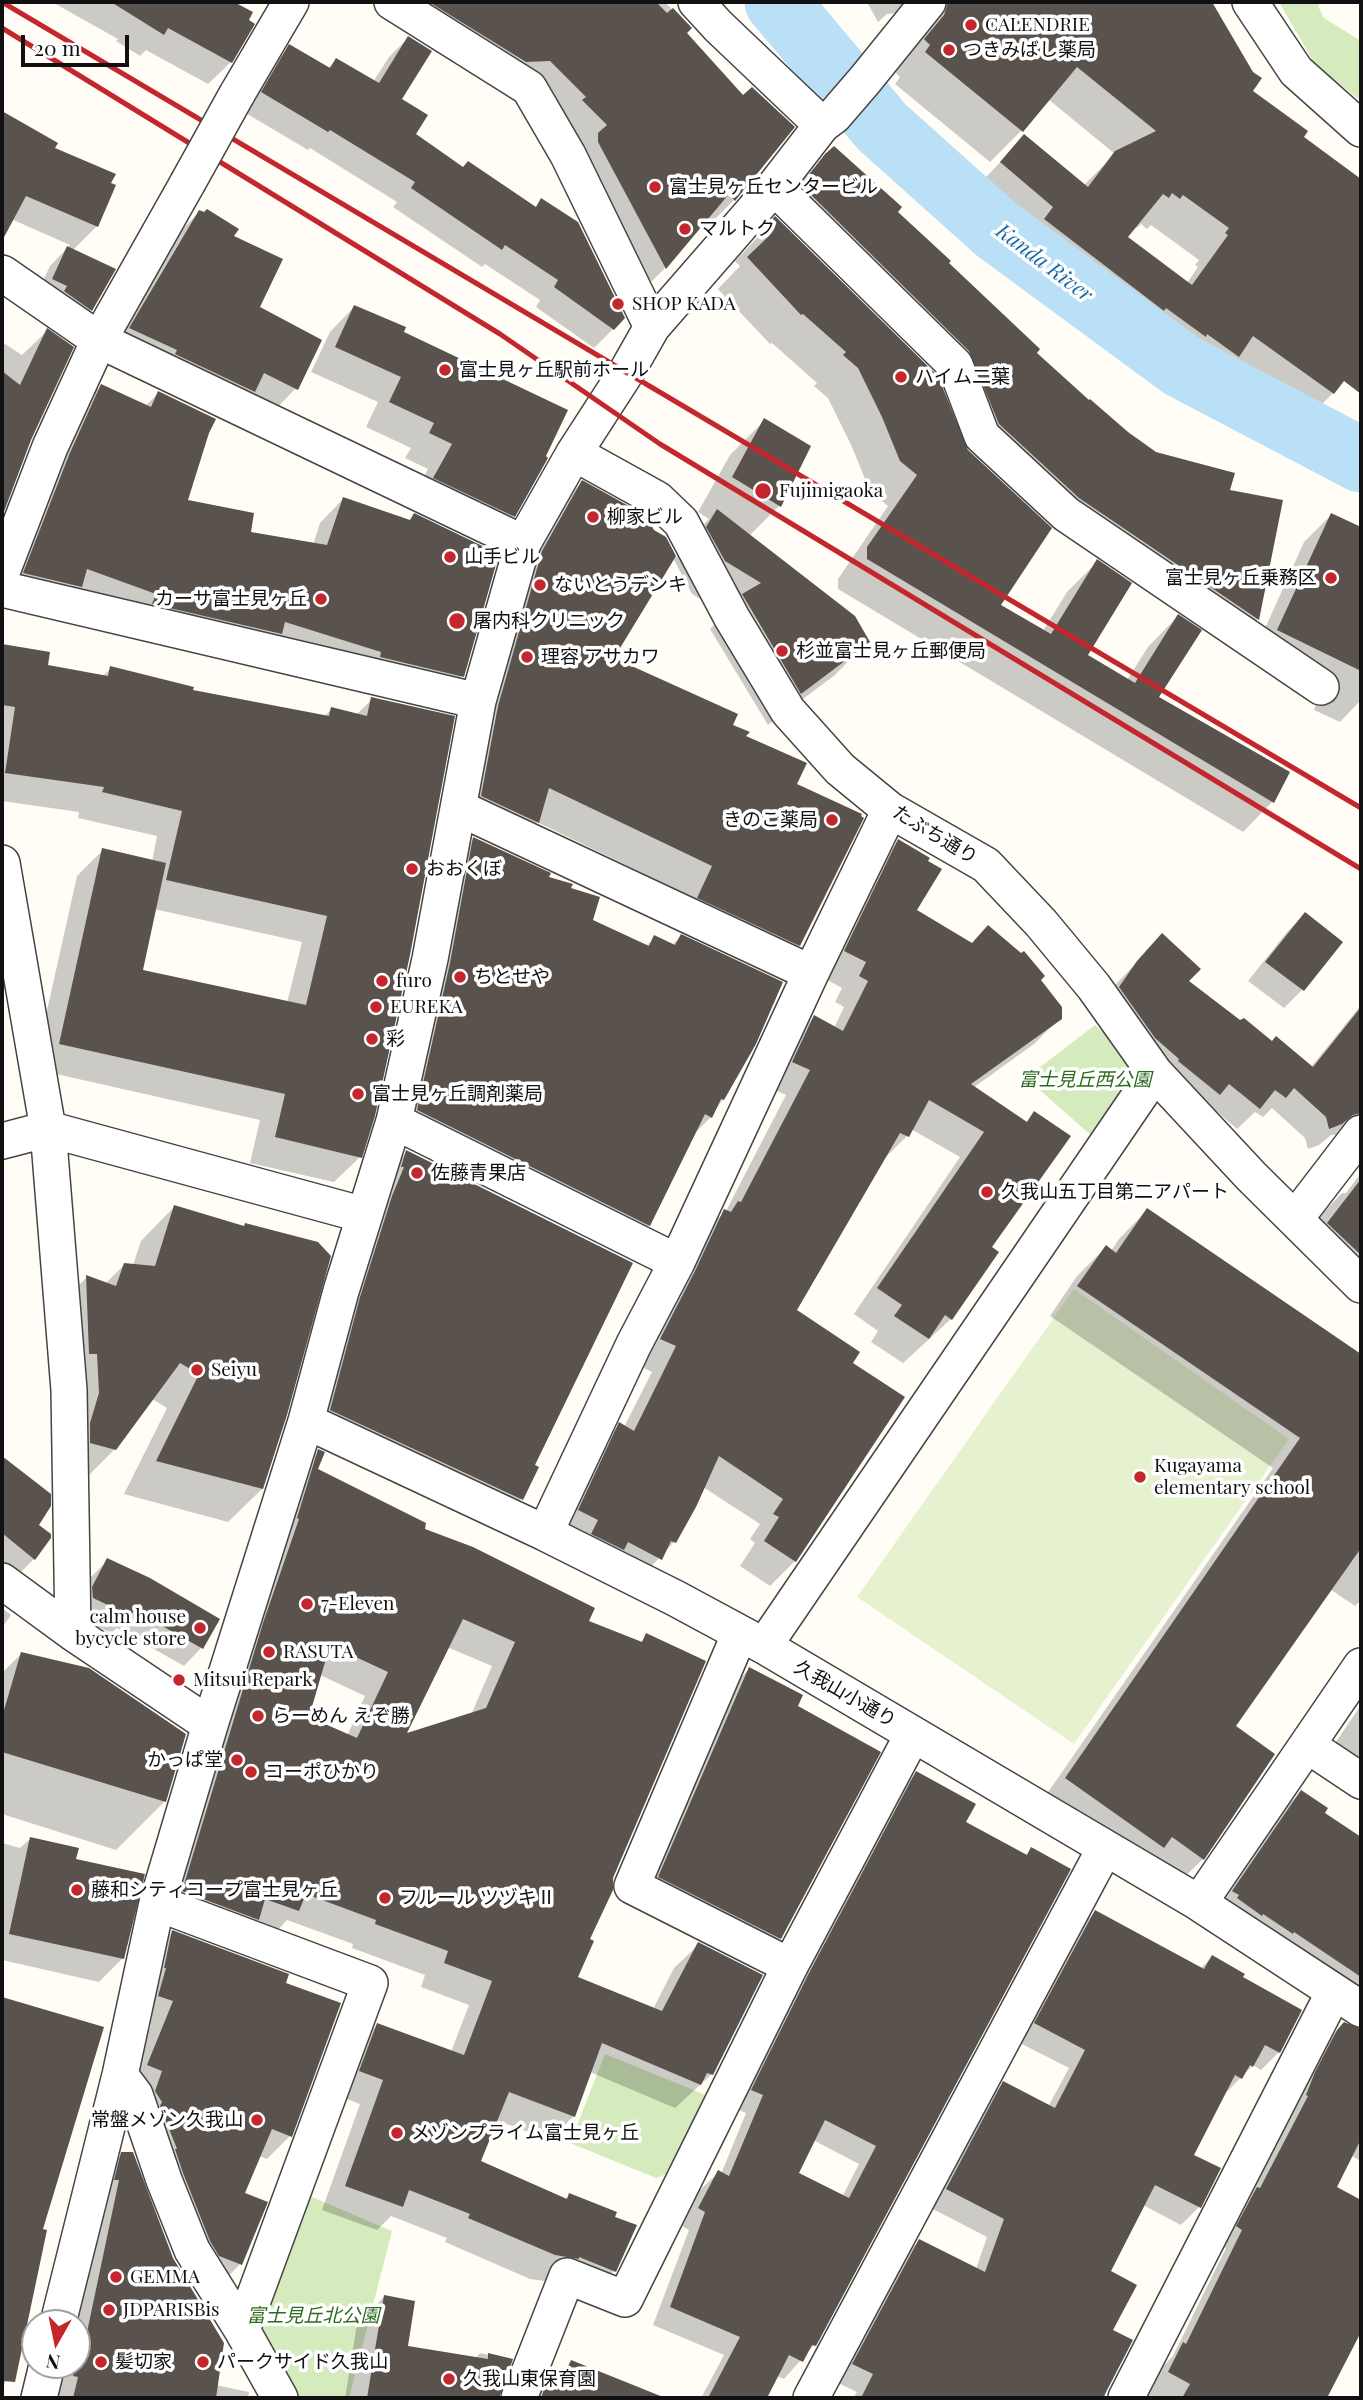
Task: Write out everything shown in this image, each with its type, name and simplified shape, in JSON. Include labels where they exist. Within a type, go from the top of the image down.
[{"type":"street","points":[[2,572],[50,447],[99,340],[291,2]]},
{"type":"street","points":[[392,2],[529,88],[568,155],[652,327]]},
{"type":"street","points":[[696,2],[718,26],[828,120]]},
{"type":"street","points":[[62,2309],[120,2075],[157,1903],[306,1420],[364,1215],[394,1121],[430,959],[478,701],[523,543],[574,453],[652,327],[865,80],[928,2]]},
{"type":"street","points":[[1250,2],[1296,71],[1361,129]]},
{"type":"street","points":[[774,187],[955,365],[982,436],[1066,514],[1321,687]]},
{"type":"street","points":[[2,273],[99,340],[523,543]]},
{"type":"street","name":"たぶち通り","points":[[574,453],[657,499],[681,522],[732,618],[788,711],[840,769],[890,810],[986,865],[1041,923],[1085,976],[1155,1073],[1361,1284]]},
{"type":"street","points":[[2,589],[478,701]]},
{"type":"street","points":[[459,808],[811,973]]},
{"type":"street","points":[[545,1533],[634,1344],[677,1262],[890,810]]},
{"type":"street","points":[[2,863],[48,1129],[69,1390],[73,1633]]},
{"type":"street","points":[[790,1966],[632,1886],[752,1640],[1155,1073]]},
{"type":"street","points":[[394,1121],[677,1262]]},
{"type":"street","points":[[2,1141],[48,1129],[364,1215]]},
{"type":"street","points":[[1295,1219],[1361,1132]]},
{"type":"street","name":"久我山小通り","points":[[306,1420],[545,1533],[752,1640],[1199,1903],[1348,2001]]},
{"type":"street","points":[[2,1581],[73,1633],[210,1725]]},
{"type":"street","points":[[1199,1903],[1361,1666]]},
{"type":"street","points":[[519,2398],[567,2276],[625,2299],[790,1966],[913,1734]]},
{"type":"street","points":[[1307,1745],[1361,1781]]},
{"type":"street","points":[[811,2398],[1105,1847]]},
{"type":"street","points":[[157,1903],[370,1983],[242,2330]]},
{"type":"street","points":[[1126,2398],[1348,2001]]},
{"type":"street","points":[[120,2075],[135,2095],[192,2250],[280,2398]]},
{"type":"street","points":[[39,2398],[44,2379]]},
{"type":"green space","points":[[1279,2],[1322,2],[1318,6],[1324,18],[1361,41],[1361,101],[1316,66]]},
{"type":"green space","name":"富士見丘西公園","points":[[1095,1025],[1138,1065],[1093,1137],[1026,1078]]},
{"type":"green space","points":[[1074,1289],[1289,1439],[1074,1744],[857,1597]]},
{"type":"green space","points":[[605,2054],[713,2098],[680,2169],[656,2178],[570,2143]]},
{"type":"green space","name":"富士見丘北公園","points":[[298,2191],[392,2231],[349,2398],[298,2398],[250,2325]]},
{"type":"building","points":[[111,2],[234,2],[253,12],[249,20],[255,24],[232,63],[168,28],[164,35]]},
{"type":"building","points":[[429,2],[656,2],[667,13],[673,8],[692,28],[687,33],[743,95],[752,87],[795,127],[735,201],[729,194],[666,269],[598,142],[598,133],[607,125],[582,100],[586,97],[550,61],[526,62]]},
{"type":"building","points":[[948,2],[1212,2],[1253,72],[1262,78],[1253,91],[1308,131],[1304,137],[1361,179],[1361,394],[1344,381],[1334,394],[1253,336],[1239,357],[1166,308],[1164,311],[1044,219],[1053,207],[1000,162],[1024,134],[1088,187],[1115,151],[1156,131],[1077,67],[1023,132],[925,52],[930,45],[924,39],[944,15]],"holes":[[[1172,193],[1180,199],[1183,195],[1229,228],[1225,233],[1228,235],[1192,285],[1128,237],[1163,194],[1169,198]]]},
{"type":"building","points":[[408,36],[432,51],[402,99],[428,115],[416,134],[463,167],[468,161],[536,207],[541,198],[578,222],[625,318],[614,330],[554,287],[558,280],[505,245],[502,250],[411,188],[415,182],[261,92],[289,44],[330,68],[336,58],[379,83]]},
{"type":"building","points":[[2,111],[58,143],[55,148],[116,174],[111,183],[116,185],[98,227],[26,196],[2,241]]},
{"type":"building","points":[[834,146],[902,207],[898,212],[1040,349],[1037,353],[1128,432],[1156,452],[1235,473],[1230,490],[1283,500],[1259,620],[1079,498],[999,424],[969,351],[801,185]]},
{"type":"building","points":[[207,209],[239,229],[234,236],[283,259],[260,307],[322,340],[298,390],[264,373],[255,392],[175,354],[177,350],[129,328],[199,210],[204,212]]},
{"type":"building","points":[[775,216],[938,376],[968,450],[1052,528],[1001,605],[1051,634],[1097,559],[1132,583],[1088,655],[1135,683],[1178,614],[1202,630],[1159,697],[1290,772],[1274,803],[867,559],[867,547],[917,475],[900,461],[858,368],[843,355],[846,352],[801,315],[747,257],[770,235],[764,229]]},
{"type":"building","points":[[67,246],[116,269],[92,311],[64,291],[67,286],[52,279]]},
{"type":"building","points":[[354,305],[406,327],[404,332],[568,410],[546,456],[548,458],[515,517],[433,478],[452,444],[429,433],[434,423],[389,402],[401,377],[335,347]]},
{"type":"building","points":[[47,328],[74,347],[31,440],[2,517],[2,371],[20,385]]},
{"type":"building","points":[[101,384],[151,407],[158,391],[216,419],[188,500],[254,513],[251,532],[327,545],[343,497],[410,520],[414,513],[499,554],[464,677],[380,657],[381,652],[285,622],[282,634],[152,604],[156,594],[87,569],[82,587],[23,573],[69,455]]},
{"type":"building","points":[[764,418],[811,446],[781,507],[732,477]]},
{"type":"building","points":[[582,480],[645,515],[654,530],[666,537],[676,556],[614,658],[738,714],[733,725],[750,732],[746,736],[807,763],[797,784],[862,814],[864,818],[800,946],[697,898],[712,866],[549,788],[539,823],[481,796],[498,706],[542,551]]},
{"type":"building","points":[[717,509],[855,616],[870,642],[801,694],[742,594],[761,583],[725,561],[706,527]]},
{"type":"building","name":"富士見ヶ丘乗務区","points":[[1331,513],[1361,527],[1361,671],[1277,630]]},
{"type":"building","points":[[2,644],[50,652],[48,665],[108,676],[110,666],[194,687],[193,690],[329,716],[331,707],[367,716],[371,697],[455,716],[410,955],[375,1116],[362,1158],[275,1137],[285,1094],[59,1044],[102,848],[166,863],[143,970],[306,1005],[327,916],[166,880],[182,811],[102,792],[104,787],[5,773],[15,707],[2,705]]},
{"type":"building","points":[[473,837],[551,873],[549,877],[573,884],[571,888],[600,897],[593,920],[649,946],[654,935],[675,945],[681,934],[783,982],[756,1044],[712,1118],[705,1114],[650,1226],[417,1110],[450,963]]},
{"type":"building","points":[[898,839],[930,858],[928,861],[942,869],[917,910],[972,943],[988,925],[1021,953],[1024,951],[1045,976],[1041,980],[1062,1007],[1062,1019],[971,1084],[1027,1122],[1034,1111],[1071,1136],[992,1247],[999,1252],[952,1320],[945,1315],[929,1339],[894,1316],[902,1305],[877,1288],[984,1132],[929,1100],[909,1137],[900,1133],[797,1310],[860,1352],[853,1363],[905,1397],[796,1562],[764,1541],[779,1517],[773,1514],[783,1499],[719,1456],[696,1507],[676,1543],[671,1541],[662,1560],[628,1542],[624,1550],[591,1534],[598,1520],[578,1510],[619,1422],[634,1431],[676,1346],[660,1339],[724,1209],[731,1212],[738,1201],[741,1202],[810,1070],[792,1062],[814,1015],[843,1031],[868,981],[859,976],[866,962],[844,951]]},
{"type":"building","points":[[1305,912],[1343,942],[1304,991],[1265,962]]},
{"type":"building","points":[[1162,933],[1201,969],[1189,981],[1240,1020],[1244,1018],[1272,1041],[1276,1036],[1313,1067],[1361,1007],[1361,1113],[1329,1129],[1326,1117],[1294,1088],[1286,1098],[1275,1090],[1260,1109],[1229,1084],[1220,1095],[1178,1061],[1179,1059],[1155,1038],[1119,987],[1137,961]]},
{"type":"building","points":[[406,1150],[633,1263],[535,1465],[539,1467],[523,1500],[330,1410],[360,1297],[404,1167],[401,1167]]},
{"type":"building","points":[[1361,1179],[1361,1255],[1327,1223]]},
{"type":"building","points":[[174,1205],[244,1226],[245,1223],[318,1242],[331,1256],[287,1415],[263,1489],[156,1461],[199,1374],[180,1363],[116,1450],[90,1443],[90,1423],[99,1393],[97,1354],[89,1354],[86,1275],[116,1286],[124,1263],[155,1266]]},
{"type":"building","points":[[1147,1208],[1361,1354],[1361,1548],[1236,1726],[1275,1754],[1204,1860],[1172,1837],[1164,1848],[1065,1778],[1300,1438],[1077,1286],[1106,1245],[1116,1253]]},
{"type":"building","points":[[318,1449],[325,1452],[318,1469],[426,1523],[425,1529],[473,1547],[595,1608],[589,1621],[642,1642],[646,1633],[706,1661],[613,1878],[613,1890],[590,1939],[594,1941],[578,1977],[662,2011],[698,1942],[763,1975],[713,2075],[707,2073],[701,2085],[602,2043],[575,2117],[509,2092],[481,2161],[567,2199],[569,2193],[617,2212],[615,2217],[637,2225],[616,2272],[579,2257],[555,2255],[468,2218],[470,2214],[409,2190],[403,2207],[345,2186],[383,2080],[359,2071],[377,2023],[464,2055],[492,1981],[444,1963],[448,1951],[375,1924],[376,1920],[306,1894],[299,1911],[265,1899],[259,1920],[182,1891],[263,1623],[299,1519],[297,1518]],"holes":[[[463,1619],[515,1642],[486,1708],[407,1733]],[[330,1645],[388,1672],[357,1738],[309,1717]]]},
{"type":"building","points":[[2,1456],[51,1494],[51,1506],[39,1525],[51,1534],[51,1538],[35,1560],[2,1533]]},
{"type":"building","points":[[107,1558],[150,1578],[220,1619],[203,1649],[134,1610],[131,1616],[93,1598],[92,1587]]},
{"type":"building","points":[[21,1652],[89,1668],[186,1734],[166,1802],[2,1752],[2,1717]]},
{"type":"building","points":[[749,1667],[803,1695],[798,1706],[881,1752],[781,1939],[658,1877]]},
{"type":"building","points":[[916,1771],[976,1804],[966,1822],[1027,1855],[1031,1847],[1071,1869],[816,2346],[812,2345],[803,2362],[789,2355],[767,2398],[708,2398],[740,2337],[670,2307],[705,2212],[698,2208],[718,2170],[729,2176],[763,2095],[751,2090],[808,1975]],"holes":[[[825,2120],[876,2146],[849,2198],[799,2173]]]},
{"type":"building","points":[[1301,1790],[1328,1808],[1325,1813],[1361,1837],[1361,1977],[1294,1932],[1293,1934],[1263,1914],[1262,1916],[1237,1898],[1239,1895],[1232,1891]]},
{"type":"building","name":"藤和シティコープ富士見ヶ丘","points":[[30,1837],[79,1848],[76,1859],[145,1874],[124,1959],[9,1934]]},
{"type":"building","points":[[1095,1910],[1204,1969],[1212,1955],[1245,1974],[1243,1977],[1302,2010],[1280,2053],[1265,2045],[1253,2067],[1250,2065],[1242,2079],[1235,2075],[1194,2155],[1221,2168],[1201,2208],[1155,2185],[1111,2271],[1137,2285],[1113,2330],[1133,2340],[1103,2398],[861,2398],[873,2374],[852,2364],[919,2239],[985,2272],[1004,2219],[946,2189],[1003,2081],[1055,2108],[1085,2050],[1034,2023]]},
{"type":"building","points":[[172,1930],[289,1974],[286,1983],[341,2003],[292,2137],[272,2129],[245,2193],[268,2202],[242,2265],[219,2256],[210,2241],[183,2173],[177,2149],[160,2106],[162,2102],[155,2091],[162,2071],[147,2065],[173,2001],[158,1996]]},
{"type":"building","points":[[2,1997],[104,2027],[43,2229],[47,2230],[30,2309],[21,2309],[21,2354],[15,2382],[2,2381]]},
{"type":"building","points":[[1344,2022],[1361,2029],[1361,2139],[1337,2187],[1361,2200],[1361,2332],[1327,2398],[1182,2398],[1190,2384],[1168,2372],[1183,2342],[1186,2344],[1242,2230],[1236,2226],[1257,2187],[1260,2188],[1308,2096],[1306,2095],[1315,2072]]},
{"type":"building","points":[[121,2152],[133,2152],[173,2258],[224,2343],[216,2398],[73,2398],[78,2379],[91,2379],[91,2313],[119,2180],[114,2180]]},
{"type":"building","points":[[384,2295],[415,2301],[408,2346],[488,2359],[488,2353],[513,2359],[499,2398],[367,2398]]},
{"type":"building","points":[[571,2360],[663,2397],[541,2398],[552,2368],[566,2371]]},
{"type":"waterway","name":"Kanda River","points":[[777,2],[882,127],[997,230],[1182,366],[1361,460]]},
{"type":"railway","points":[[2,2],[1361,808]]},
{"type":"railway","points":[[2,28],[500,334],[660,444],[1361,869]]},
{"type":"place","name":"CALENDRIE","points":[[971,25]]},
{"type":"place","name":"つきみばし薬局","points":[[949,50]]},
{"type":"place","name":"富士見ヶ丘センタービル","points":[[655,187]]},
{"type":"place","name":"マルトク","points":[[685,229]]},
{"type":"place","name":"SHOP KADA","points":[[618,304]]},
{"type":"place","name":"富士見ヶ丘駅前ホール","points":[[445,370]]},
{"type":"place","name":"ハイム二葉","points":[[901,377]]},
{"type":"place","name":"Fujimigaoka","points":[[763,491]]},
{"type":"place","name":"柳家ビル","points":[[593,517]]},
{"type":"place","name":"山手ビル","points":[[450,557]]},
{"type":"place","name":"富士見ヶ丘乗務区","points":[[1331,578]]},
{"type":"place","name":"ないとうデンキ","points":[[540,585]]},
{"type":"place","name":"カーサ富士見ヶ丘","points":[[321,599]]},
{"type":"place","name":"屠内科クリニック","points":[[457,621]]},
{"type":"place","name":"杉並富士見ヶ丘郵便局","points":[[782,651]]},
{"type":"place","name":"理容 アサカワ","points":[[527,657]]},
{"type":"place","name":"きのこ薬局","points":[[832,820]]},
{"type":"place","name":"おおくぼ","points":[[412,869]]},
{"type":"place","name":"ちとせや","points":[[460,977]]},
{"type":"place","name":"furo","points":[[382,981]]},
{"type":"place","name":"EUREKA","points":[[376,1007]]},
{"type":"place","name":"彩","points":[[372,1039]]},
{"type":"place","name":"富士見ヶ丘調剤薬局","points":[[358,1094]]},
{"type":"place","name":"佐藤青果店","points":[[417,1173]]},
{"type":"place","name":"久我山五丁目第二アパート","points":[[987,1192]]},
{"type":"place","name":"Seiyu","points":[[197,1370]]},
{"type":"place","name":"Kugayama elementary school","points":[[1140,1477]]},
{"type":"place","name":"7-Eleven","points":[[307,1604]]},
{"type":"place","name":"calm house bycycle store","points":[[200,1628]]},
{"type":"place","name":"RASUTA","points":[[269,1652]]},
{"type":"place","name":"Mitsui Repark","points":[[179,1680]]},
{"type":"place","name":"らーめん えぞ勝","points":[[258,1716]]},
{"type":"place","name":"かっぱ堂","points":[[237,1760]]},
{"type":"place","name":"コーポひかり","points":[[251,1772]]},
{"type":"place","name":"藤和シティコープ富士見ヶ丘","points":[[77,1890]]},
{"type":"place","name":"フルール ツヅキⅡ","points":[[385,1898]]},
{"type":"place","name":"常盤メゾン久我山","points":[[257,2120]]},
{"type":"place","name":"メゾンプライム富士見ヶ丘","points":[[397,2133]]},
{"type":"place","name":"GEMMA","points":[[116,2277]]},
{"type":"place","name":"JDPARISBis","points":[[109,2310]]},
{"type":"place","name":"髪切家","points":[[101,2362]]},
{"type":"place","name":"パークサイド久我山","points":[[203,2362]]},
{"type":"place","name":"久我山東保育園","points":[[449,2379]]}]
